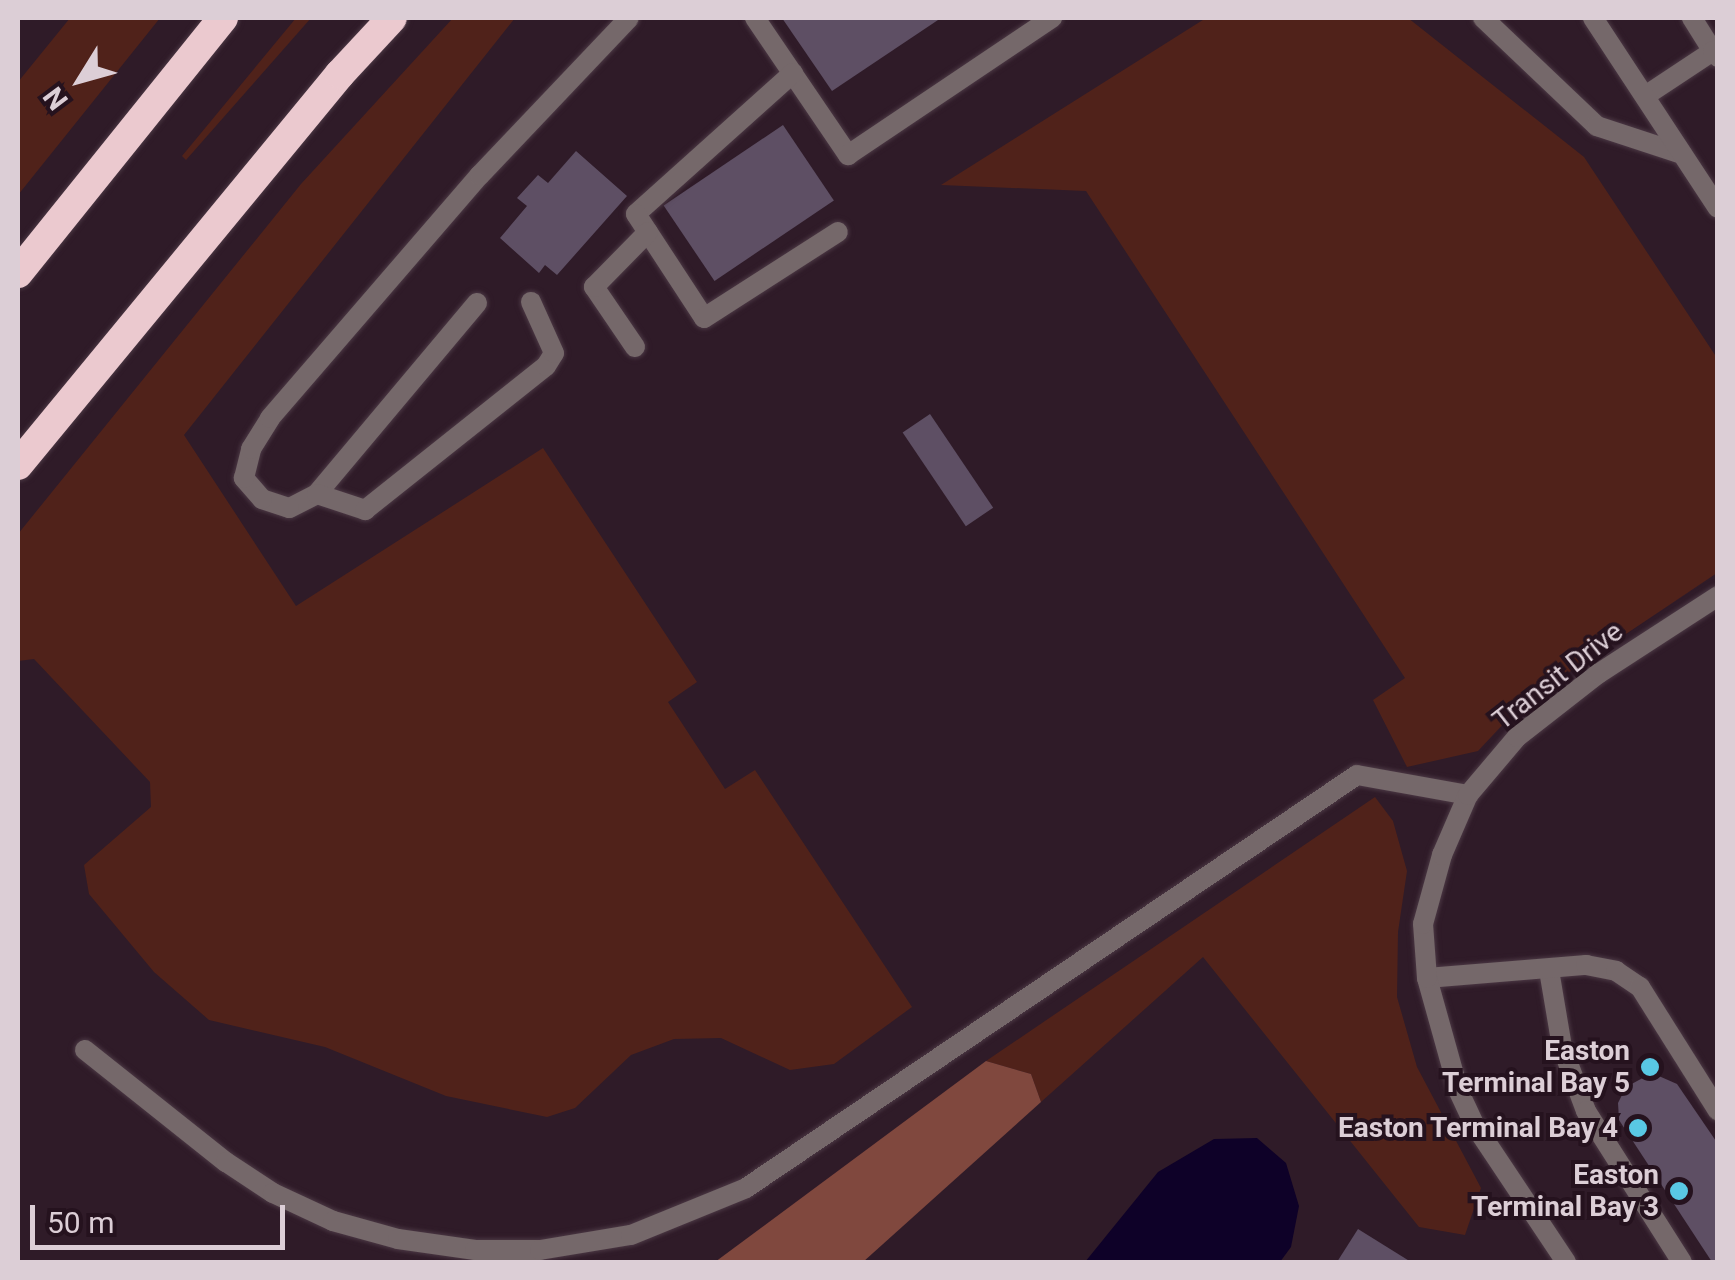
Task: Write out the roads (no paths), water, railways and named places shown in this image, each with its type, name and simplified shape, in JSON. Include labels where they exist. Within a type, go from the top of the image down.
[{"type":"highway","points":[[18,273],[223,18]]},
{"type":"highway","points":[[18,464],[340,74],[392,18]]},
{"type":"street","points":[[478,302],[318,494],[289,508],[262,499],[244,478],[251,449],[270,418],[480,175],[629,18]]},
{"type":"street","points":[[755,18],[848,155],[1052,18]]},
{"type":"street","points":[[1483,18],[1597,126],[1682,154]]},
{"type":"street","points":[[1594,18],[1718,208]]},
{"type":"street","points":[[1646,96],[1715,54],[1692,18]]},
{"type":"street","points":[[794,73],[636,214],[704,318],[838,232]]},
{"type":"street","points":[[635,347],[594,287],[648,232]]},
{"type":"street","points":[[318,494],[364,510],[546,366],[554,353],[531,302]]},
{"type":"street","name":"Transit Drive","points":[[1566,1262],[1474,1124],[1458,1088],[1427,978],[1423,924],[1442,855],[1468,796],[1517,737],[1598,674],[1718,596]]},
{"type":"street","points":[[85,1050],[226,1162],[273,1193],[333,1220],[398,1239],[475,1250],[540,1250],[631,1236],[746,1188],[1357,775],[1468,796]]},
{"type":"street","points":[[1427,978],[1586,965],[1616,971],[1640,987],[1718,1111]]},
{"type":"street","points":[[1549,970],[1562,1047],[1586,1111],[1682,1262]]},
{"type":"place","name":"Easton Terminal Bay 5","points":[[1650,1067]]},
{"type":"place","name":"Easton Terminal Bay 4","points":[[1638,1128]]},
{"type":"place","name":"Easton Terminal Bay 3","points":[[1679,1191]]}]
